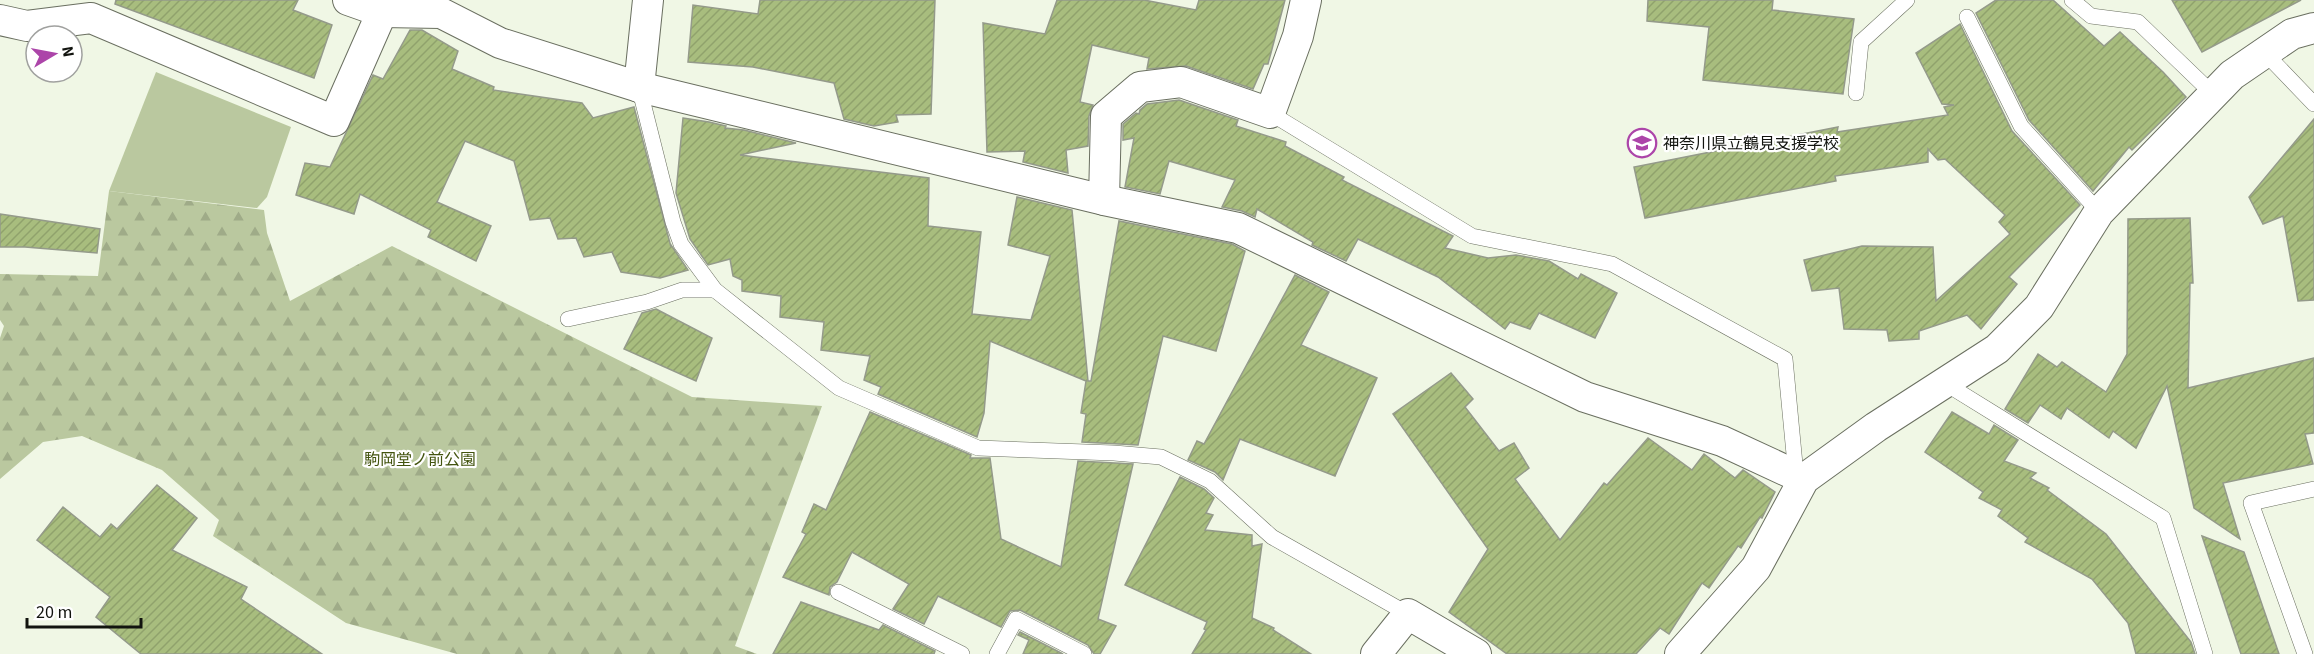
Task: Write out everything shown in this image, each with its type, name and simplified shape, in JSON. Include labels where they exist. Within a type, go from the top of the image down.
[{"type":"street","points":[[348,0],[382,12],[441,13],[500,43],[639,87],[1104,200],[1238,228],[1585,397],[1722,441],[1800,477]]},
{"type":"street","points":[[639,87],[648,0]]},
{"type":"street","points":[[1104,200],[1106,116],[1140,87],[1181,82],[1270,113],[1298,36],[1306,0]]},
{"type":"street","points":[[0,20],[27,26],[91,18],[334,121],[382,12]]},
{"type":"street","points":[[1680,654],[1756,568],[1800,477],[1997,349],[2039,307],[2099,213],[2232,75],[2292,34],[2314,28]]},
{"type":"street","points":[[1376,654],[1408,614],[1476,654]]},
{"type":"lane","points":[[1856,93],[1862,42],[1907,0]]},
{"type":"lane","points":[[2072,0],[2091,16],[2138,22],[2214,95]]},
{"type":"lane","points":[[1967,16],[2021,126],[2099,213]]},
{"type":"lane","points":[[2265,53],[2314,104]]},
{"type":"lane","points":[[639,87],[681,244],[715,290],[839,388],[978,448],[1161,457],[1210,481],[1272,537],[1408,614]]},
{"type":"lane","points":[[1270,113],[1472,236],[1612,264],[1785,359],[1800,477]]},
{"type":"lane","points":[[568,319],[647,302],[681,290],[715,290]]},
{"type":"lane","points":[[1943,382],[2163,518],[2205,654]]},
{"type":"lane","points":[[2305,654],[2251,503],[2314,489]]},
{"type":"lane","points":[[838,592],[962,654]]},
{"type":"lane","points":[[997,654],[1016,619],[1084,654]]},
{"type":"green space","points":[[156,72],[291,127],[267,197],[257,208],[109,191]]},
{"type":"green space","name":"駒岡堂ノ前公園","points":[[109,191],[264,210],[267,233],[290,301],[392,246],[692,397],[822,406],[735,646],[757,654],[457,654],[346,623],[213,536],[219,520],[162,470],[82,436],[43,442],[0,479],[0,338],[4,326],[0,320],[0,274],[98,276]]},
{"type":"building","points":[[116,0],[298,0],[293,10],[332,25],[314,78],[115,4]]},
{"type":"building","points":[[760,0],[935,0],[931,114],[896,115],[898,122],[874,126],[844,119],[834,83],[753,67],[688,62],[693,5],[758,14]]},
{"type":"building","points":[[1057,0],[1144,0],[1196,10],[1199,0],[1285,0],[1268,64],[1264,64],[1253,89],[1186,66],[1147,69],[1149,58],[1092,45],[1080,102],[1093,105],[1089,116],[1088,146],[1066,150],[1068,173],[1023,162],[1025,151],[987,152],[983,23],[1045,34]]},
{"type":"building","points":[[1648,0],[1773,0],[1772,10],[1854,19],[1843,94],[1703,80],[1709,27],[1647,21]]},
{"type":"building","points":[[1996,0],[2053,0],[2104,46],[2120,32],[2186,97],[2132,150],[2129,147],[2093,191],[2029,120],[1976,13]]},
{"type":"building","points":[[2172,0],[2301,0],[2202,52]]},
{"type":"building","points":[[1960,24],[2012,131],[2080,205],[2009,277],[2017,284],[1981,329],[1967,315],[1919,331],[1919,339],[1889,341],[1887,330],[1844,329],[1839,288],[1812,291],[1804,260],[1862,246],[1933,247],[1936,301],[2010,234],[1999,222],[2005,215],[1945,159],[1938,160],[1928,149],[1928,162],[1835,176],[1836,181],[1645,218],[1634,167],[1838,127],[1837,132],[1948,115],[1944,107],[1954,105],[1942,104],[1916,53]]},
{"type":"building","points":[[410,30],[422,30],[458,51],[452,69],[494,87],[493,90],[582,103],[593,118],[634,107],[671,247],[671,245],[688,270],[660,278],[621,272],[612,252],[584,257],[576,238],[558,239],[550,218],[530,220],[514,161],[465,141],[437,202],[491,226],[476,261],[428,237],[431,230],[360,194],[354,214],[296,195],[305,163],[330,167],[373,75],[383,79]]},
{"type":"building","points":[[1179,100],[1238,120],[1236,126],[1286,142],[1285,146],[1344,177],[1342,180],[1453,236],[1445,248],[1488,258],[1516,255],[1549,261],[1578,279],[1581,274],[1617,293],[1595,338],[1539,313],[1530,329],[1510,322],[1505,329],[1438,277],[1358,239],[1346,261],[1312,245],[1313,242],[1257,209],[1255,217],[1242,211],[1222,207],[1235,180],[1169,161],[1160,194],[1125,187],[1134,138],[1123,140],[1123,124],[1136,113],[1139,114],[1147,104]]},
{"type":"building","points":[[683,118],[796,143],[740,155],[929,178],[928,226],[981,232],[972,314],[1031,320],[1050,256],[1008,245],[1017,197],[1072,210],[1088,381],[1091,381],[1119,221],[1232,244],[1245,251],[1216,351],[1163,336],[1138,445],[1082,442],[1086,414],[1081,413],[1086,381],[990,341],[984,413],[977,437],[878,394],[881,387],[864,380],[870,356],[821,350],[824,322],[780,317],[781,296],[742,291],[742,280],[733,276],[730,259],[708,265],[690,239],[676,193]]},
{"type":"building","points":[[2314,119],[2314,300],[2298,301],[2283,216],[2263,224],[2249,197]]},
{"type":"building","points":[[0,214],[100,229],[97,253],[0,247]]},
{"type":"building","points":[[2190,218],[2193,283],[2190,283],[2188,388],[2314,358],[2314,433],[2305,434],[2313,464],[2223,483],[2240,539],[2194,508],[2167,386],[2136,448],[2113,431],[2109,438],[2067,408],[2061,419],[2040,405],[2028,423],[2005,409],[2038,354],[2057,367],[2062,362],[2106,392],[2127,354],[2128,219]]},
{"type":"building","points":[[1295,275],[1329,292],[1301,345],[1377,378],[1335,476],[1240,439],[1223,480],[1215,472],[1188,460],[1197,441],[1204,444]]},
{"type":"building","points":[[656,309],[712,338],[696,381],[624,349],[642,313]]},
{"type":"building","points":[[1451,373],[1473,399],[1465,407],[1499,451],[1514,443],[1529,468],[1515,479],[1560,540],[1604,483],[1607,485],[1648,438],[1692,470],[1704,454],[1735,478],[1743,470],[1775,492],[1762,518],[1760,517],[1741,548],[1738,546],[1709,588],[1702,583],[1669,634],[1660,628],[1636,654],[1507,654],[1449,612],[1488,549],[1393,414]]},
{"type":"building","points":[[870,412],[971,455],[970,458],[990,458],[1001,539],[1061,567],[1078,461],[1133,464],[1098,619],[1116,626],[1100,654],[1094,654],[1088,645],[1020,610],[1010,611],[1001,627],[938,596],[924,624],[893,609],[909,584],[852,552],[837,582],[830,587],[829,595],[783,577],[806,534],[802,532],[814,504],[826,510]]},
{"type":"building","points":[[1952,412],[1989,434],[1994,425],[2018,440],[2004,461],[2036,473],[2030,478],[2049,488],[2047,490],[2106,534],[2191,642],[2195,654],[2136,654],[2128,623],[2092,579],[2025,542],[2028,538],[1998,516],[2002,510],[1979,498],[1983,492],[1925,452]]},
{"type":"building","points":[[1180,477],[1204,489],[1214,498],[1206,513],[1213,515],[1205,530],[1252,535],[1252,546],[1262,544],[1252,618],[1274,628],[1273,630],[1311,654],[1192,654],[1206,630],[1204,629],[1207,622],[1125,585]]},
{"type":"building","points":[[157,485],[197,518],[172,550],[247,587],[241,599],[322,654],[141,654],[96,617],[110,597],[37,540],[63,507],[100,537],[111,524],[117,529]]},
{"type":"building","points":[[2202,536],[2244,552],[2279,654],[2241,654]]},
{"type":"building","points":[[801,602],[879,630],[883,625],[935,651],[934,654],[773,654]]},
{"type":"building","points":[[1020,632],[1063,654],[1023,654],[1029,640],[1018,635]]},
{"type":"place","name":"神奈川県立鶴見支援学校","points":[[1642,143]]}]
